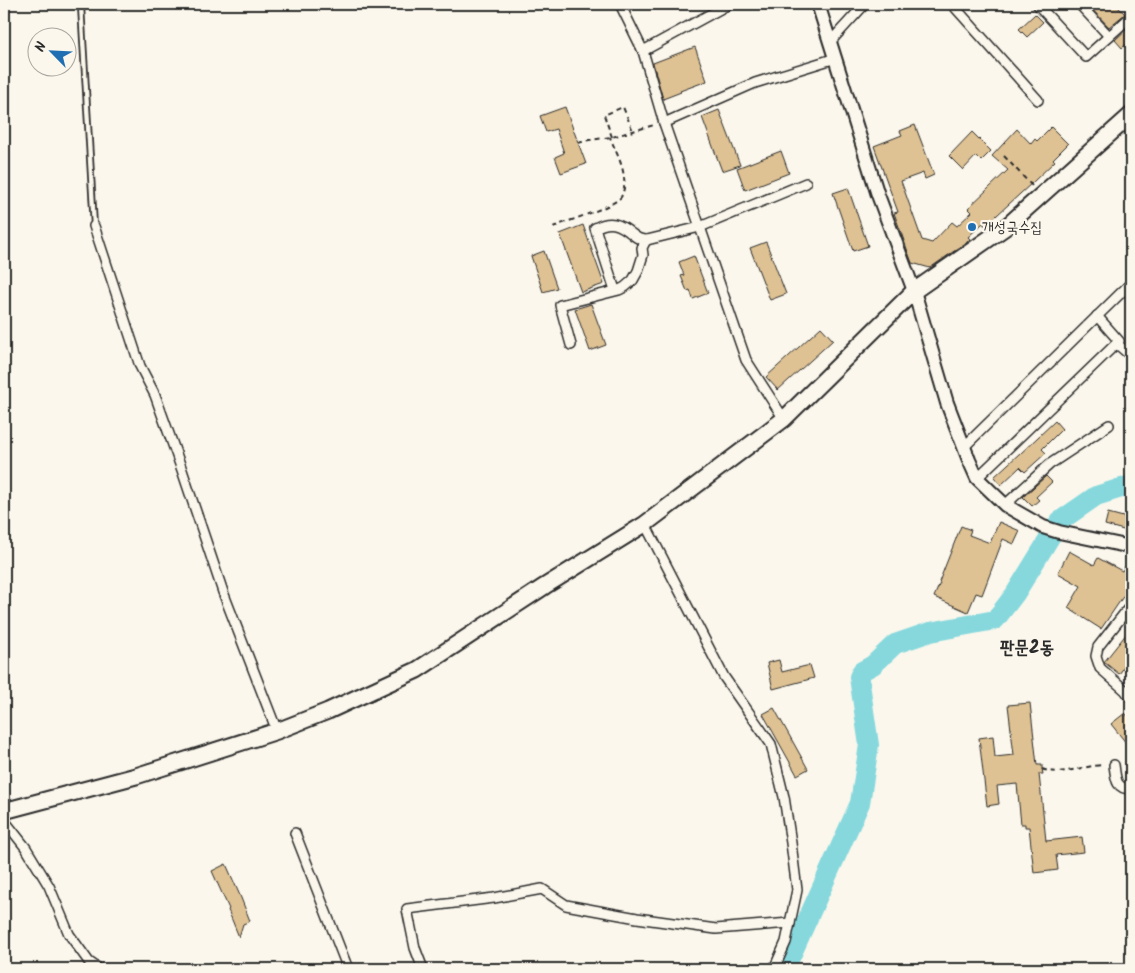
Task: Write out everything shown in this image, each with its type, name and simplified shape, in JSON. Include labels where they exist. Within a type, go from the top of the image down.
[{"type":"main road","points":[[4,811],[136,776],[277,731],[328,711],[417,670],[544,586],[645,524],[784,419],[914,291],[1008,226],[1131,115]]},
{"type":"street","points":[[620,4],[643,51],[664,123],[746,360],[784,419]]},
{"type":"street","points":[[643,51],[729,4]]},
{"type":"street","points":[[818,4],[878,195],[914,291],[947,403],[977,478],[1005,505],[1043,528],[1131,546]]},
{"type":"street","points":[[831,41],[865,4]]},
{"type":"street","points":[[952,4],[1038,100]]},
{"type":"street","points":[[1037,4],[1086,57],[1126,20]]},
{"type":"street","points":[[1079,4],[1109,36]]},
{"type":"street","points":[[664,123],[755,83],[836,58]]},
{"type":"street","points":[[615,290],[595,228],[612,222],[624,227],[638,238],[647,240],[700,227],[806,183]]},
{"type":"street","points":[[94,226],[140,366],[155,395],[223,592],[277,731]]},
{"type":"street","points":[[571,345],[560,305],[619,290],[633,280],[642,263],[642,248],[647,240]]},
{"type":"street","points":[[964,448],[1131,283]]},
{"type":"street","points":[[977,478],[1119,342],[1097,316]]},
{"type":"street","points":[[1117,344],[1131,356]]},
{"type":"street","points":[[1005,505],[1050,464],[1109,425]]},
{"type":"street","points":[[645,524],[724,677],[771,744],[784,797],[796,881],[786,942],[774,969]]},
{"type":"street","points":[[1131,605],[1098,647],[1096,656],[1100,668],[1125,690],[1131,698]]},
{"type":"street","points":[[1114,765],[1118,784],[1122,788],[1131,789]]},
{"type":"street","points":[[4,820],[26,848],[49,886],[70,934],[89,962],[99,969]]},
{"type":"street","points":[[296,833],[348,969]]},
{"type":"street","points":[[423,969],[415,948],[408,909],[494,898],[542,889],[566,905],[637,918],[716,929],[790,924]]},
{"type":"lane","points":[[81,6],[94,226]]},
{"type":"path","points":[[553,227],[600,209],[616,202],[620,198],[624,188],[624,178],[604,115],[623,107],[633,131]]},
{"type":"path","points":[[578,143],[611,137],[664,123]]},
{"type":"path","points":[[1004,156],[1041,196]]},
{"type":"path","points":[[1042,769],[1054,772],[1096,765],[1114,765]]},
{"type":"building","points":[[1087,4],[1115,4],[1125,14],[1109,27]]},
{"type":"building","points":[[1035,14],[1043,22],[1027,37],[1019,29]]},
{"type":"building","points":[[1131,25],[1131,40],[1122,48],[1115,40]]},
{"type":"building","points":[[695,47],[707,81],[663,99],[653,63]]},
{"type":"building","points":[[565,107],[586,164],[561,173],[555,157],[564,153],[556,129],[546,132],[540,116]]},
{"type":"building","points":[[719,110],[740,165],[722,171],[702,117]]},
{"type":"building","points":[[915,125],[934,175],[925,179],[923,173],[901,181],[922,240],[932,243],[952,222],[957,226],[972,212],[968,208],[1008,170],[992,156],[1017,129],[1031,144],[1035,139],[1037,141],[1051,127],[1068,144],[1053,159],[1055,161],[985,226],[983,223],[968,237],[970,239],[967,242],[930,268],[912,263],[894,213],[898,212],[874,146],[902,135],[900,131]]},
{"type":"building","points":[[972,132],[991,151],[981,161],[976,156],[963,170],[949,156]]},
{"type":"building","points":[[781,151],[789,173],[745,190],[737,168]]},
{"type":"building","points":[[848,188],[868,246],[853,251],[833,193]]},
{"type":"building","points":[[583,225],[604,284],[581,292],[560,234]]},
{"type":"building","points":[[766,242],[786,294],[770,300],[750,248]]},
{"type":"building","points":[[544,251],[557,288],[543,292],[531,256]]},
{"type":"building","points":[[694,256],[708,293],[693,299],[690,290],[687,291],[681,276],[684,275],[679,262]]},
{"type":"building","points":[[591,304],[606,345],[590,351],[575,309]]},
{"type":"building","points":[[821,327],[833,340],[778,390],[766,377]]},
{"type":"building","points":[[1055,421],[1062,429],[1042,449],[1046,453],[1025,472],[1020,467],[1001,485],[994,477]]},
{"type":"building","points":[[1046,476],[1052,482],[1036,497],[1039,500],[1032,506],[1023,497]]},
{"type":"building","points":[[1108,513],[1131,519],[1131,532],[1105,525]]},
{"type":"building","points":[[999,522],[1020,531],[1014,544],[1003,539],[982,595],[976,593],[968,612],[934,597],[961,526],[971,530],[969,535],[990,543]]},
{"type":"building","points":[[1069,551],[1094,565],[1098,558],[1122,571],[1131,558],[1131,585],[1101,629],[1068,608],[1081,586],[1058,573]]},
{"type":"building","points":[[1131,628],[1131,658],[1119,674],[1104,662]]},
{"type":"building","points":[[779,660],[782,672],[810,665],[814,678],[773,689],[767,663]]},
{"type":"building","points":[[1030,703],[1037,765],[1042,765],[1043,774],[1039,774],[1046,841],[1082,837],[1084,852],[1056,855],[1058,870],[1034,873],[1029,827],[1021,824],[1017,784],[997,786],[999,804],[987,806],[979,738],[993,736],[995,757],[1014,755],[1008,705]]},
{"type":"building","points":[[774,708],[808,769],[797,775],[763,714]]},
{"type":"building","points":[[1125,713],[1131,720],[1131,749],[1111,724]]},
{"type":"building","points":[[226,864],[250,921],[243,924],[239,937],[212,871]]},
{"type":"waterway","points":[[785,969],[860,803],[869,745],[859,677],[862,671],[873,665],[895,644],[930,632],[995,620],[1015,594],[1060,521],[1096,496],[1131,485]]},
{"type":"place","name":"개성국수집","points":[[972,227]]},
{"type":"district","name":"판문2동","points":[[1027,647]]}]
